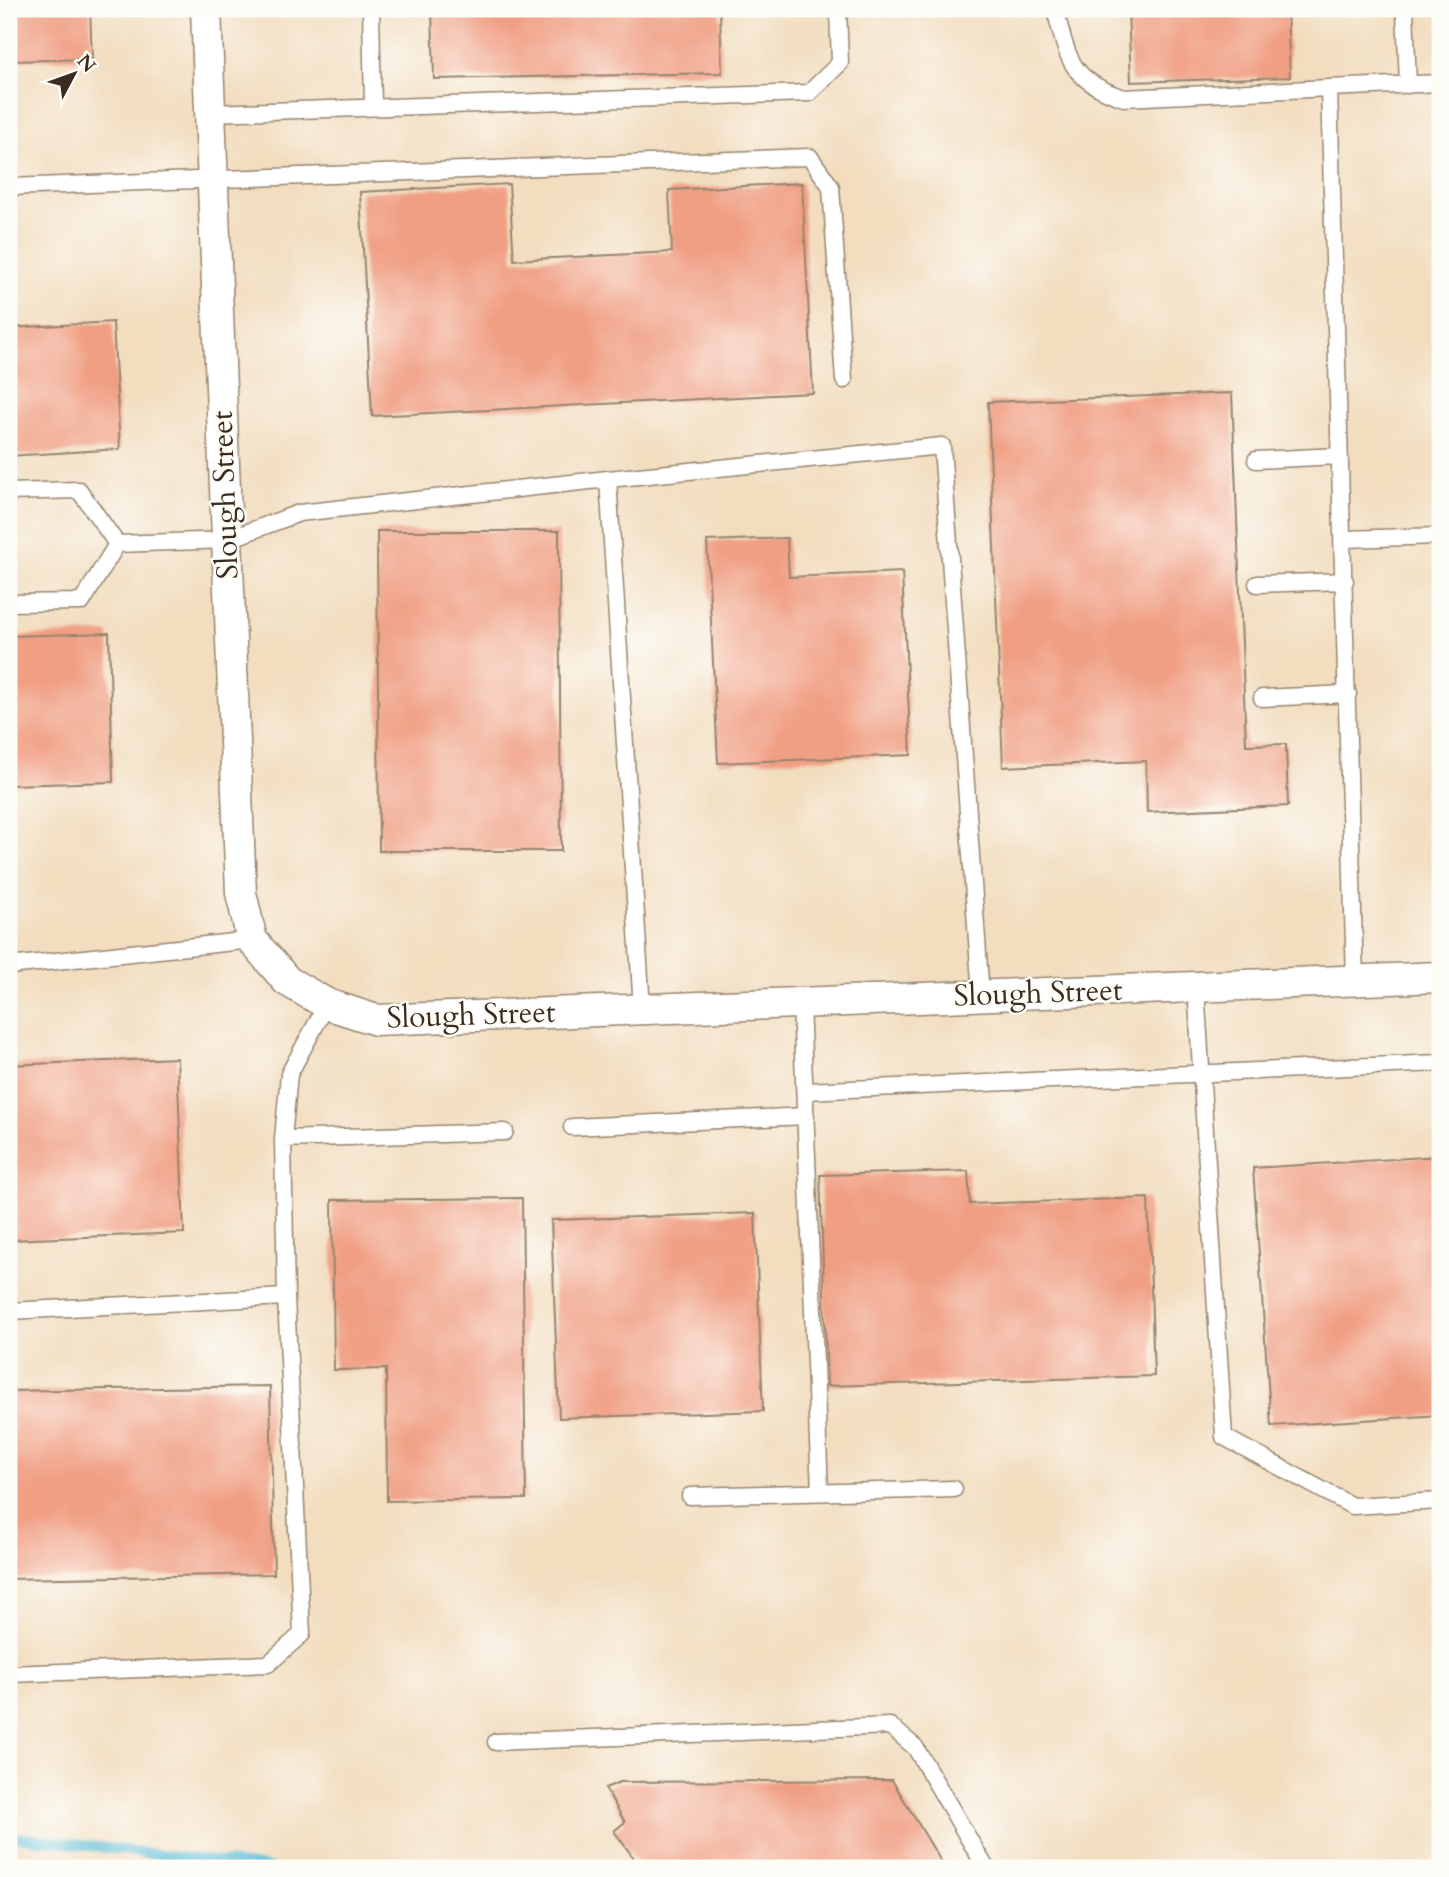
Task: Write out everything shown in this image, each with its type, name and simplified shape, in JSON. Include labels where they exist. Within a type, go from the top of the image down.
[{"type":"street","name":"Slough Street","points":[[206,9],[241,893],[252,940],[286,981],[327,1004],[376,1020],[1440,977]]},
{"type":"lane","points":[[371,9],[373,107]]},
{"type":"lane","points":[[210,113],[809,93],[840,63],[838,9]]},
{"type":"lane","points":[[1055,9],[1069,60],[1094,89],[1124,98],[1440,83]]},
{"type":"lane","points":[[1405,9],[1408,85]]},
{"type":"lane","points":[[1329,88],[1355,981]]},
{"type":"lane","points":[[9,187],[810,157],[831,187],[844,380]]},
{"type":"lane","points":[[117,544],[227,540],[299,513],[942,446],[981,996]]},
{"type":"lane","points":[[1256,460],[1338,456]]},
{"type":"lane","points":[[608,480],[642,1009]]},
{"type":"lane","points":[[9,492],[79,489],[117,544]]},
{"type":"lane","points":[[1344,539],[1440,536]]},
{"type":"lane","points":[[9,603],[82,602],[117,544]]},
{"type":"lane","points":[[1257,584],[1345,581]]},
{"type":"lane","points":[[1262,698],[1348,694]]},
{"type":"lane","points":[[9,966],[252,940]]},
{"type":"lane","points":[[1196,987],[1224,1437],[1352,1506],[1440,1501]]},
{"type":"lane","points":[[801,1003],[820,1492]]},
{"type":"lane","points":[[9,1674],[268,1664],[302,1634],[286,1297],[284,1139],[289,1074],[327,1004]]},
{"type":"lane","points":[[805,1091],[1440,1063]]},
{"type":"lane","points":[[572,1127],[806,1116]]},
{"type":"lane","points":[[284,1139],[505,1132]]},
{"type":"lane","points":[[9,1311],[286,1297]]},
{"type":"lane","points":[[690,1496],[954,1489]]},
{"type":"lane","points":[[496,1742],[890,1726],[915,1747],[986,1868]]},
{"type":"building","points":[[9,9],[90,9],[92,59],[9,61]]},
{"type":"building","points":[[432,9],[720,9],[722,73],[434,79]]},
{"type":"building","points":[[1128,9],[1287,9],[1290,77],[1131,82]]},
{"type":"building","points":[[802,183],[813,393],[372,416],[360,192],[509,184],[514,260],[672,252],[669,190]]},
{"type":"building","points":[[113,322],[120,449],[9,456],[9,328]]},
{"type":"building","points":[[1232,393],[1246,745],[1286,744],[1288,806],[1147,812],[1146,761],[1003,767],[988,402]]},
{"type":"building","points":[[377,531],[559,531],[561,851],[379,851]]},
{"type":"building","points":[[787,538],[789,577],[902,572],[911,755],[718,763],[707,541]]},
{"type":"building","points":[[109,633],[113,782],[9,785],[9,636]]},
{"type":"building","points":[[177,1058],[184,1233],[9,1240],[9,1065]]},
{"type":"building","points":[[1440,1156],[1440,1415],[1271,1426],[1253,1168]]},
{"type":"building","points":[[968,1171],[970,1204],[1148,1198],[1154,1376],[827,1386],[820,1175]]},
{"type":"building","points":[[522,1198],[526,1499],[387,1501],[386,1369],[334,1370],[332,1200]]},
{"type":"building","points":[[755,1213],[763,1411],[559,1418],[551,1220]]},
{"type":"building","points":[[270,1386],[274,1574],[9,1579],[9,1391]]},
{"type":"building","points":[[892,1780],[945,1868],[641,1868],[614,1831],[625,1822],[605,1788],[620,1782]]},
{"type":"waterway","points":[[9,1836],[269,1868]]}]
